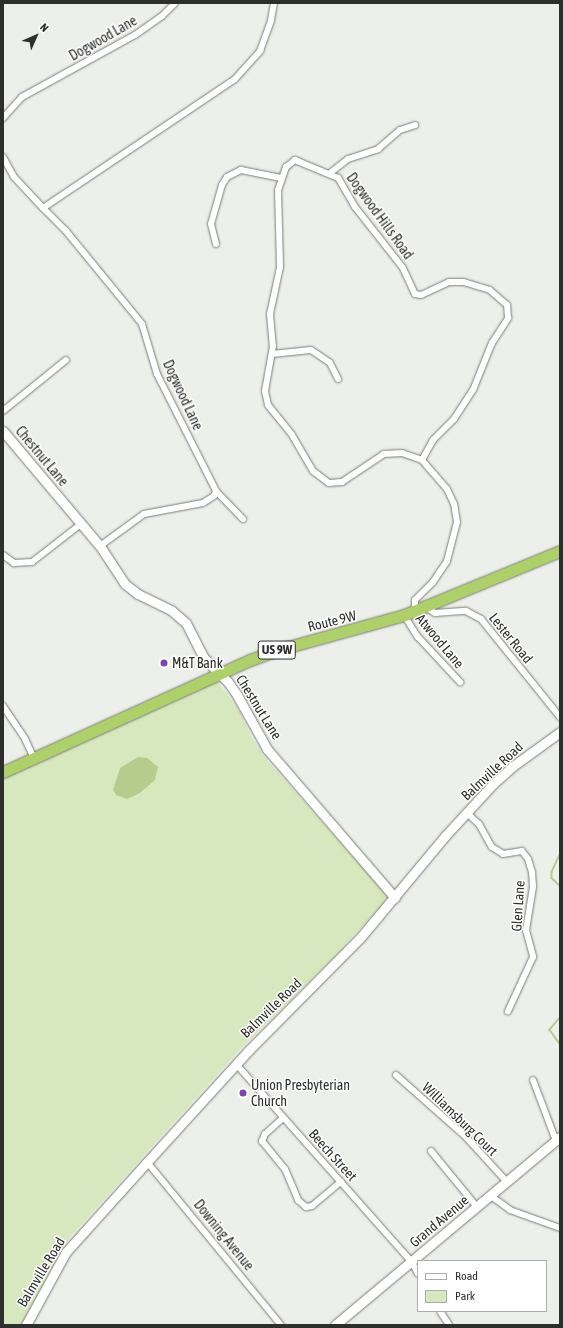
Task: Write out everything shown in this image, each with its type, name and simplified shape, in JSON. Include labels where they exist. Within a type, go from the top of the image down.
[{"type":"highway","name":"Route 9W","points":[[3,772],[219,673],[277,650],[404,616],[420,608],[560,551]]},
{"type":"street","name":"Dogwood Lane","points":[[3,118],[27,94],[135,35],[162,16],[174,3]]},
{"type":"street","points":[[43,208],[235,79],[260,51],[271,20],[274,3]]},
{"type":"street","points":[[330,173],[348,159],[378,149],[400,130],[415,125]]},
{"type":"street","name":"Dogwood Lane","points":[[3,157],[14,177],[66,231],[142,324],[157,374],[216,491],[243,519]]},
{"type":"street","name":"Dogwood Hills Road","points":[[295,160],[330,173],[340,180],[355,207],[403,268],[415,294],[421,295],[449,282],[463,282],[490,290],[507,305],[508,318],[492,343],[474,390],[454,419],[433,440],[422,460],[393,452],[377,458],[342,482],[336,484],[324,480],[313,471],[294,438],[268,405],[265,391],[272,354],[269,323],[280,276],[278,205],[281,178],[286,167],[295,160]]},
{"type":"street","points":[[216,244],[211,224],[222,185],[227,177],[241,170],[281,178]]},
{"type":"street","points":[[272,354],[311,350],[330,363],[338,379]]},
{"type":"street","points":[[3,411],[66,360]]},
{"type":"street","name":"Chestnut Lane","points":[[3,431],[100,546],[131,589],[178,615],[186,623],[203,657],[219,673],[237,695],[267,749],[395,898]]},
{"type":"street","points":[[420,608],[415,600],[433,582],[447,561],[457,522],[454,504],[447,489],[422,460]]},
{"type":"street","points":[[100,546],[144,514],[203,504],[214,496],[216,491]]},
{"type":"street","points":[[3,555],[14,563],[32,562],[81,524]]},
{"type":"street","name":"Lester Road","points":[[420,608],[435,613],[466,611],[481,619],[560,718]]},
{"type":"street","name":"Atwood Lane","points":[[404,616],[418,637],[460,682]]},
{"type":"street","points":[[3,706],[25,739],[34,758]]},
{"type":"street","name":"Balmville Road","points":[[26,1325],[66,1252],[147,1162],[236,1064],[334,966],[395,898],[467,812],[513,766],[560,732]]},
{"type":"street","name":"Glen Lane","points":[[467,812],[477,820],[492,848],[503,854],[522,851],[528,859],[532,872],[533,887],[526,930],[533,957],[508,1011]]},
{"type":"street","name":"Beech Street","points":[[236,1064],[412,1262],[417,1272]]},
{"type":"street","name":"Williamsburg Court","points":[[396,1075],[465,1136],[507,1182]]},
{"type":"street","points":[[533,1080],[558,1139]]},
{"type":"street","points":[[283,1118],[265,1134],[262,1141],[285,1169],[298,1200],[306,1207],[312,1206],[341,1182]]},
{"type":"street","name":"Grand Avenue","points":[[335,1325],[558,1139]]},
{"type":"street","points":[[431,1151],[477,1207]]},
{"type":"street","name":"Downing Avenue","points":[[147,1162],[281,1325]]},
{"type":"street","points":[[491,1196],[506,1208],[560,1228]]},
{"type":"street","points":[[441,1312],[449,1325]]},
{"type":"green space","points":[[217,681],[238,708],[251,736],[266,759],[389,897],[333,958],[243,1046],[70,1237],[21,1325],[3,1325],[3,778]]},
{"type":"shaded area","points":[[138,757],[147,758],[158,767],[155,780],[140,793],[127,799],[116,795],[113,790],[120,768]]},
{"type":"waterway","points":[[560,855],[552,872],[552,878],[560,886]]},
{"type":"waterway","points":[[560,1018],[550,1030],[560,1044]]},
{"type":"place","name":"M&T Bank","points":[[164,663]]},
{"type":"place","name":"Union Presbyterian Church","points":[[243,1093]]}]
